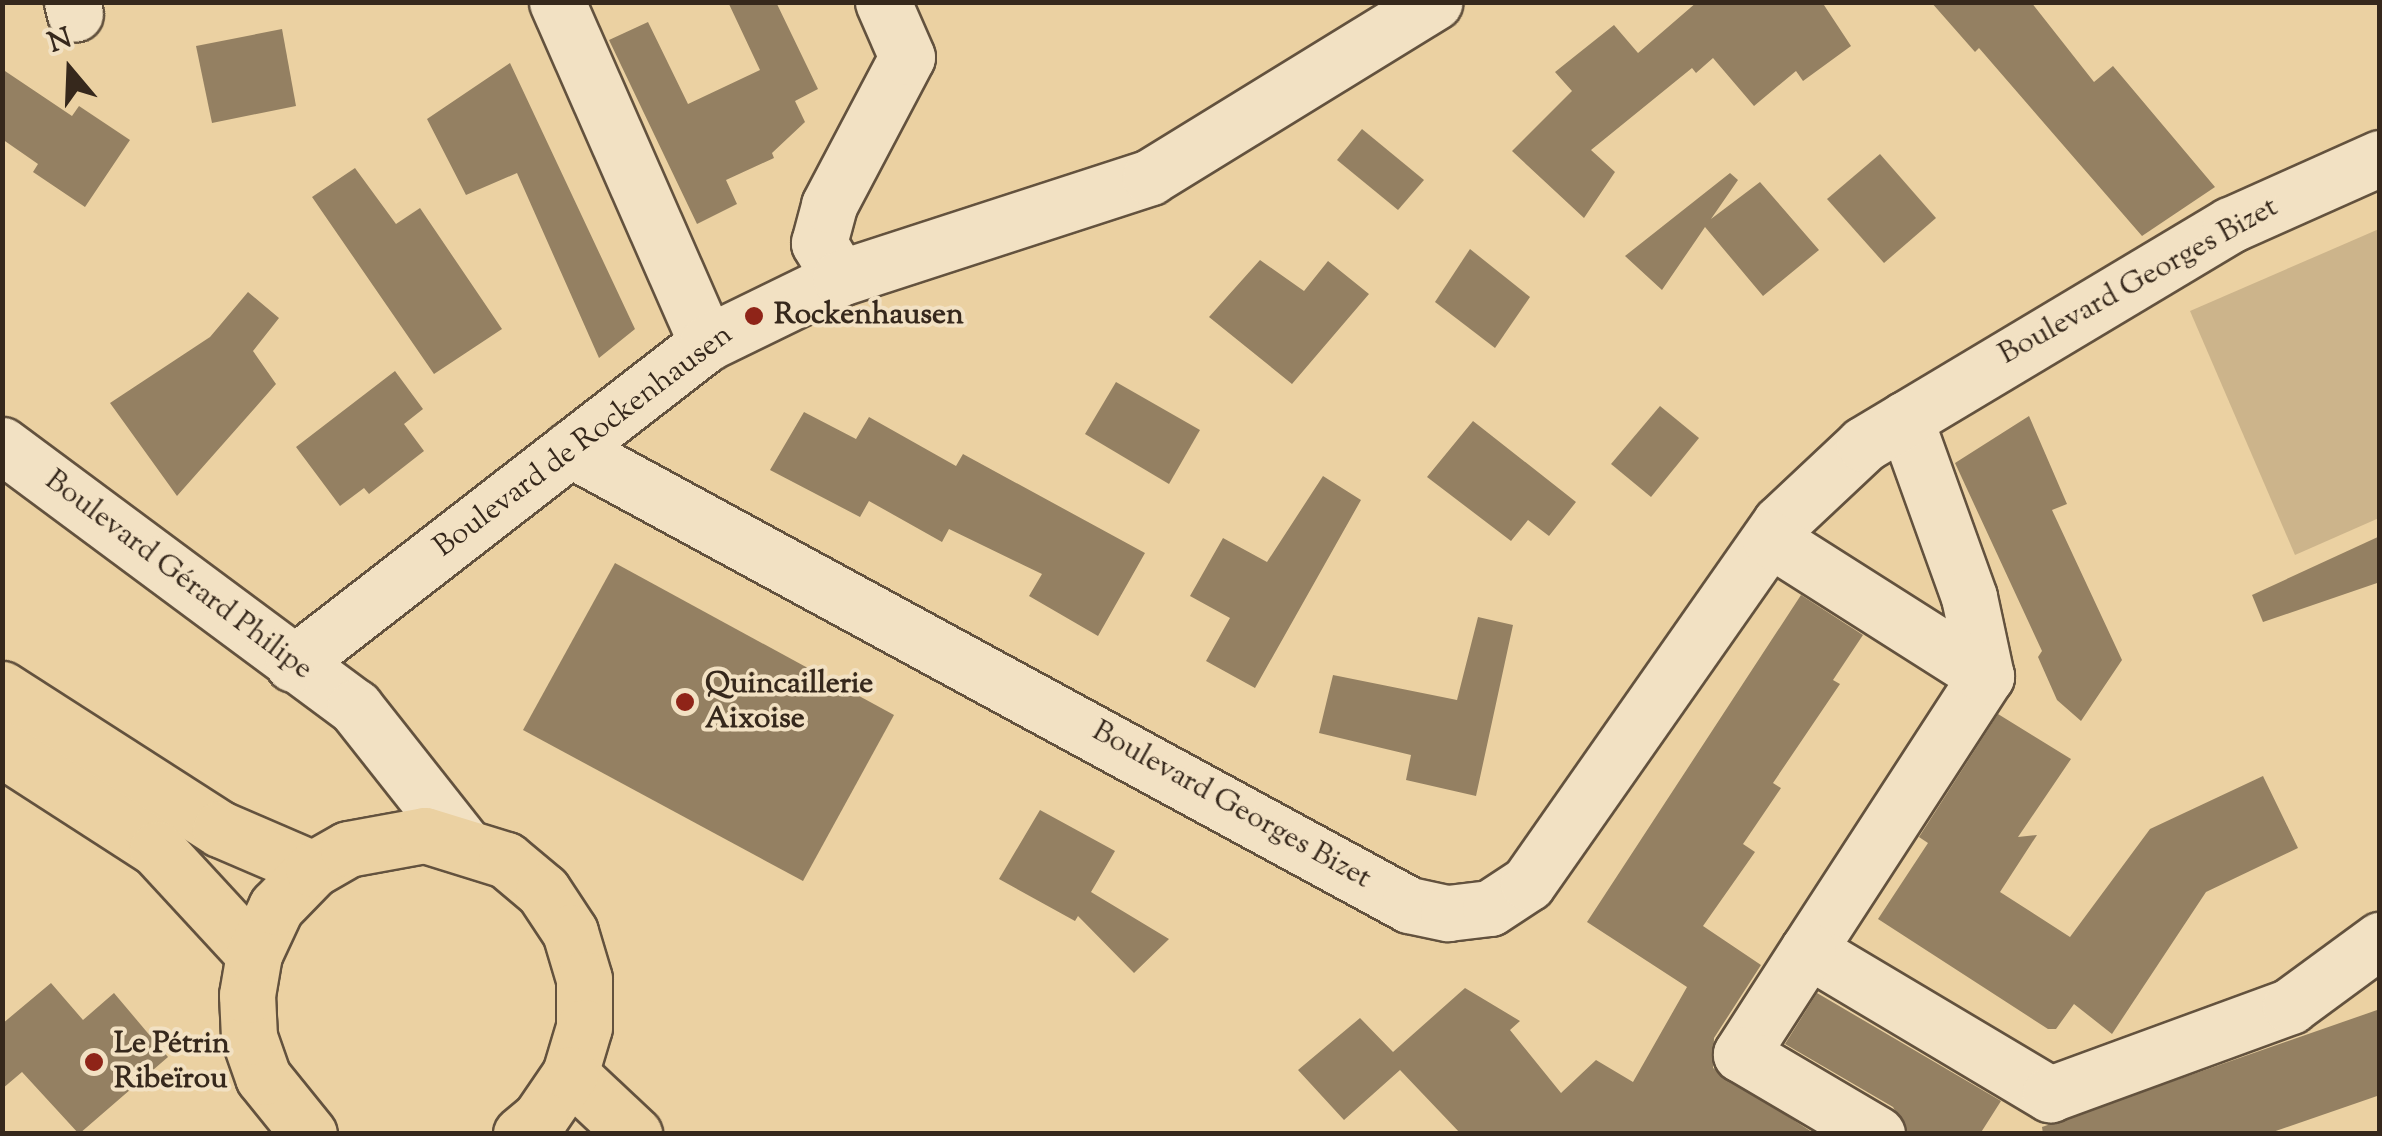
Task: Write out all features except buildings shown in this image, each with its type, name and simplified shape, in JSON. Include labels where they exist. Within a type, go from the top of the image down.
[{"type":"main road","points":[[2,689],[220,829],[313,870]]},
{"type":"main road","points":[[2,749],[156,849],[254,954]]},
{"type":"main road","points":[[308,1134],[262,1077],[250,1037],[254,954],[276,907],[313,870],[388,837],[461,841],[506,860],[543,891],[570,932],[584,979],[584,1027],[570,1074],[540,1118],[521,1134]]},
{"type":"main road","points":[[570,1074],[634,1134]]},
{"type":"street","points":[[556,2],[707,343]]},
{"type":"street","points":[[840,278],[820,243],[829,205],[907,57],[884,2]]},
{"type":"street","name":"Boulevard de Rockenhausen","points":[[293,664],[707,343],[840,278],[1150,177],[1434,2]]},
{"type":"street","name":"Boulevard Georges Bizet","points":[[570,449],[1408,905],[1448,913],[1490,908],[1528,883],[1770,539],[1864,444],[2230,225],[2380,158]]},
{"type":"street","points":[[1877,1134],[1741,1054],[1986,676],[1969,598],[1905,418]]},
{"type":"street","name":"Boulevard Gérard Philipe","points":[[2,445],[354,707],[461,841]]},
{"type":"street","points":[[1770,539],[1986,676]]},
{"type":"street","name":"Boulevard Gérard Philipe","points":[[354,707],[386,762],[388,837]]},
{"type":"street","points":[[1808,950],[2040,1114],[2290,1006],[2380,940]]},
{"type":"shaded area","points":[[2379,229],[2379,518],[2295,555],[2190,311]]},
{"type":"place","name":"Rockenhausen","points":[[754,316]]},
{"type":"place","name":"Quincaillerie Aixoise","points":[[685,702]]},
{"type":"place","name":"Le Pétrin Ribeïrou","points":[[94,1062]]}]
